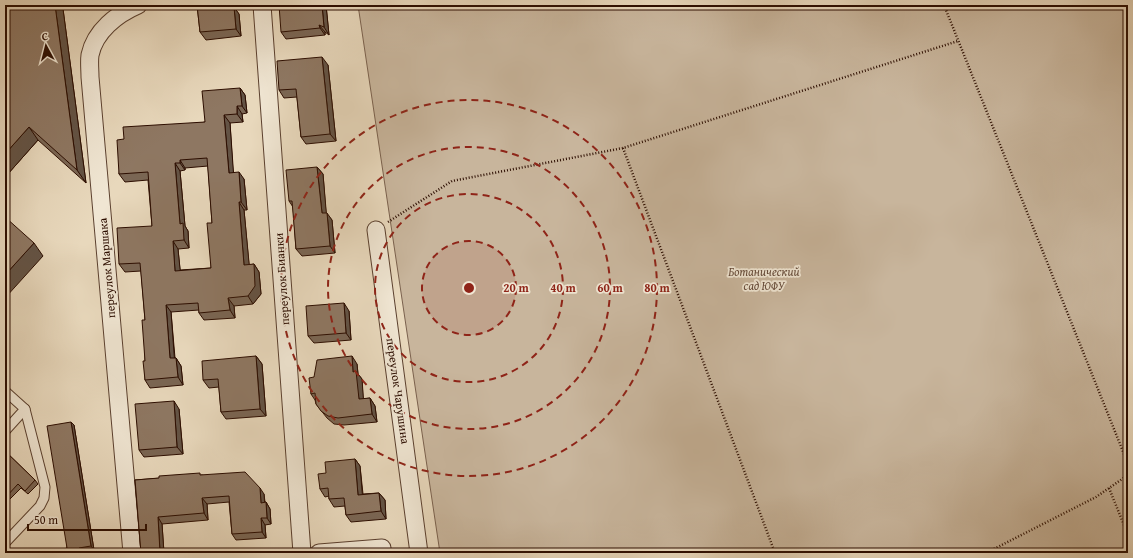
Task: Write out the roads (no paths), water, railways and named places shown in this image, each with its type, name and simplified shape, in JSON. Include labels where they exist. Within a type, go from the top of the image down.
[{"type":"street","name":"переулок Маршака","points":[[132,553],[90,56],[94,42],[103,29],[116,17],[138,5]]},
{"type":"street","name":"переулок Бианки","points":[[262,5],[302,553]]},
{"type":"street","name":"переулок Чарушина","points":[[376,230],[419,553]]},
{"type":"street","points":[[319,553],[382,548]]},
{"type":"lane","points":[[5,391],[25,409],[45,487],[44,498],[40,506],[5,543]]},
{"type":"lane","points":[[5,430],[25,409]]},
{"type":"park label","name":"Ботанический сад ЮФУ","points":[[764,279]]}]
